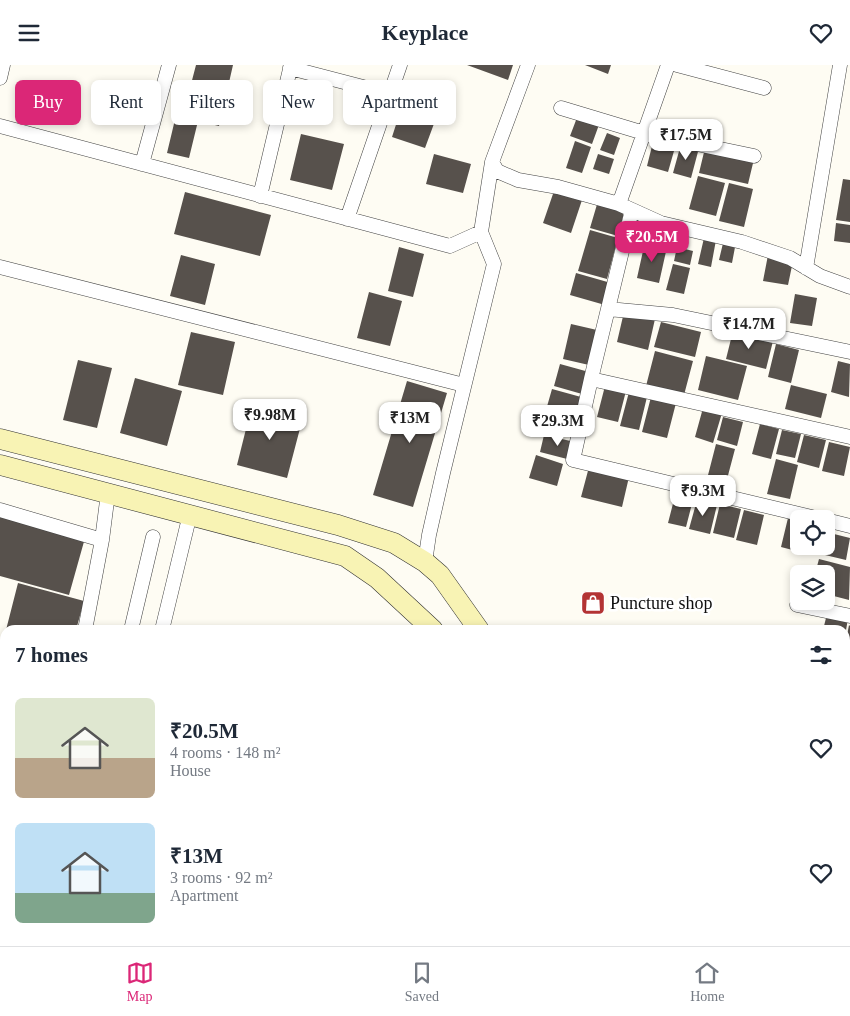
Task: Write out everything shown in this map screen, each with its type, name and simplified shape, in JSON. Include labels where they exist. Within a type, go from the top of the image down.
[{"type":"main road","points":[[0,439],[355,529],[394,543],[425,562],[440,575],[469,625]]},
{"type":"main road","points":[[0,465],[345,556],[376,577],[428,625]]},
{"type":"main road","points":[[345,556],[355,529]]},
{"type":"street","points":[[0,78],[3,65]]},
{"type":"street","points":[[142,164],[169,65]]},
{"type":"street","points":[[395,80],[400,65]]},
{"type":"street","points":[[425,562],[429,535],[494,264],[481,232],[492,162],[528,65]]},
{"type":"street","points":[[620,204],[668,65]]},
{"type":"street","points":[[677,65],[764,88]]},
{"type":"street","points":[[806,268],[840,65]]},
{"type":"street","points":[[260,196],[291,67],[343,81]]},
{"type":"street","points":[[561,107],[644,133],[754,156]]},
{"type":"street","points":[[347,219],[379,125]]},
{"type":"street","points":[[0,126],[450,246],[481,232]]},
{"type":"street","points":[[492,162],[497,171],[518,179],[558,187],[620,204],[661,223],[742,242],[790,257],[820,276],[850,287]]},
{"type":"street","points":[[632,210],[590,379],[573,461],[790,512]]},
{"type":"street","points":[[0,267],[464,385]]},
{"type":"street","points":[[608,309],[673,315],[850,352]]},
{"type":"street","points":[[590,379],[850,437]]},
{"type":"street","points":[[86,625],[102,540],[108,493]]},
{"type":"street","points":[[0,511],[102,540]]},
{"type":"street","points":[[163,625],[190,514]]},
{"type":"street","points":[[835,522],[850,526]]},
{"type":"street","points":[[132,625],[153,537]]},
{"type":"street","points":[[821,610],[850,616]]},
{"type":"building","points":[[196,65],[233,65],[230,80],[192,80]]},
{"type":"building","points":[[467,65],[513,65],[508,80]]},
{"type":"building","points":[[585,65],[611,65],[608,74]]},
{"type":"building","points":[[578,115],[600,122],[592,144],[570,136]]},
{"type":"building","points":[[174,125],[197,125],[189,158],[167,153]]},
{"type":"building","points":[[396,125],[434,125],[425,148],[392,137]]},
{"type":"building","points":[[607,133],[620,138],[614,155],[600,150]]},
{"type":"building","points":[[301,134],[344,144],[332,190],[290,180]]},
{"type":"building","points":[[654,138],[676,144],[668,172],[647,166]]},
{"type":"building","points":[[575,141],[591,147],[582,173],[566,168]]},
{"type":"building","points":[[681,144],[699,148],[691,178],[673,173]]},
{"type":"building","points":[[705,148],[754,159],[748,184],[699,173]]},
{"type":"building","points":[[434,154],[471,164],[463,193],[426,184]]},
{"type":"building","points":[[598,154],[614,159],[609,174],[593,169]]},
{"type":"building","points":[[698,176],[725,183],[716,216],[689,209]]},
{"type":"building","points":[[843,179],[850,180],[850,222],[836,220]]},
{"type":"building","points":[[729,183],[753,189],[744,227],[719,221]]},
{"type":"building","points":[[554,191],[582,200],[571,233],[543,223]]},
{"type":"building","points":[[185,192],[271,215],[260,256],[174,234]]},
{"type":"building","points":[[598,201],[625,209],[618,236],[590,228]]},
{"type":"building","points":[[836,223],[850,225],[850,243],[834,241]]},
{"type":"building","points":[[590,230],[618,238],[607,279],[578,271]]},
{"type":"building","points":[[704,238],[716,240],[711,267],[698,264]]},
{"type":"building","points":[[724,239],[736,242],[732,263],[719,260]]},
{"type":"building","points":[[645,242],[667,247],[659,283],[637,278]]},
{"type":"building","points":[[399,247],[424,254],[413,297],[388,291]]},
{"type":"building","points":[[677,247],[693,251],[690,265],[674,261]]},
{"type":"building","points":[[181,255],[215,264],[205,305],[170,296]]},
{"type":"building","points":[[768,255],[793,261],[788,285],[763,281]]},
{"type":"building","points":[[673,264],[690,268],[684,294],[666,290]]},
{"type":"building","points":[[576,273],[611,283],[605,305],[570,295]]},
{"type":"building","points":[[369,292],[402,301],[390,346],[357,338]]},
{"type":"building","points":[[795,294],[817,298],[812,326],[790,323]]},
{"type":"building","points":[[624,312],[655,319],[648,350],[617,342]]},
{"type":"building","points":[[661,322],[701,332],[695,357],[654,347]]},
{"type":"building","points":[[571,324],[597,330],[589,365],[563,359]]},
{"type":"building","points":[[733,331],[773,341],[766,369],[726,359]]},
{"type":"building","points":[[191,332],[235,342],[223,395],[178,385]]},
{"type":"building","points":[[776,344],[799,350],[791,383],[768,377]]},
{"type":"building","points":[[655,351],[693,361],[684,395],[646,386]]},
{"type":"building","points":[[706,356],[747,366],[738,400],[698,390]]},
{"type":"building","points":[[78,360],[112,368],[97,428],[63,420]]},
{"type":"building","points":[[838,361],[850,364],[849,397],[831,392]]},
{"type":"building","points":[[560,364],[589,372],[582,394],[554,386]]},
{"type":"building","points":[[135,378],[182,391],[167,446],[120,433]]},
{"type":"building","points":[[407,381],[447,393],[413,507],[373,495]]},
{"type":"building","points":[[791,385],[827,394],[821,418],[785,409]]},
{"type":"building","points":[[605,386],[626,391],[618,422],[597,417]]},
{"type":"building","points":[[552,389],[581,397],[574,419],[546,410]]},
{"type":"building","points":[[629,392],[647,397],[639,430],[620,426]]},
{"type":"building","points":[[651,397],[676,403],[667,438],[642,432]]},
{"type":"building","points":[[252,405],[303,417],[287,478],[237,465]]},
{"type":"building","points":[[703,408],[722,413],[713,443],[695,437]]},
{"type":"building","points":[[723,417],[743,422],[737,446],[717,440]]},
{"type":"building","points":[[760,424],[779,429],[771,459],[752,454]]},
{"type":"building","points":[[782,430],[801,434],[795,458],[776,454]]},
{"type":"building","points":[[544,435],[575,442],[571,460],[540,452]]},
{"type":"building","points":[[804,435],[826,440],[819,468],[797,462]]},
{"type":"building","points":[[829,442],[850,447],[844,476],[822,471]]},
{"type":"building","points":[[716,444],[735,449],[726,483],[707,479]]},
{"type":"building","points":[[536,455],[563,464],[557,486],[529,478]]},
{"type":"building","points":[[776,459],[798,465],[790,499],[767,494]]},
{"type":"building","points":[[589,467],[629,477],[622,507],[581,497]]},
{"type":"building","points":[[676,492],[694,496],[686,527],[668,523]]},
{"type":"building","points":[[697,500],[717,505],[710,534],[689,529]]},
{"type":"building","points":[[720,504],[741,509],[734,538],[713,533]]},
{"type":"building","points":[[744,510],[764,515],[757,545],[736,540]]},
{"type":"building","points":[[0,514],[85,538],[69,595],[0,576]]},
{"type":"building","points":[[788,518],[790,518],[790,549],[781,547]]},
{"type":"building","points":[[835,534],[850,538],[846,560],[825,555],[835,555]]},
{"type":"building","points":[[819,559],[850,567],[849,600],[835,596],[835,565],[817,565]]},
{"type":"building","points":[[18,583],[84,601],[77,625],[7,625]]},
{"type":"building","points":[[827,614],[848,619],[847,625],[824,625]]},
{"type":"place","name":"Puncture shop","points":[[593,603]]}]
